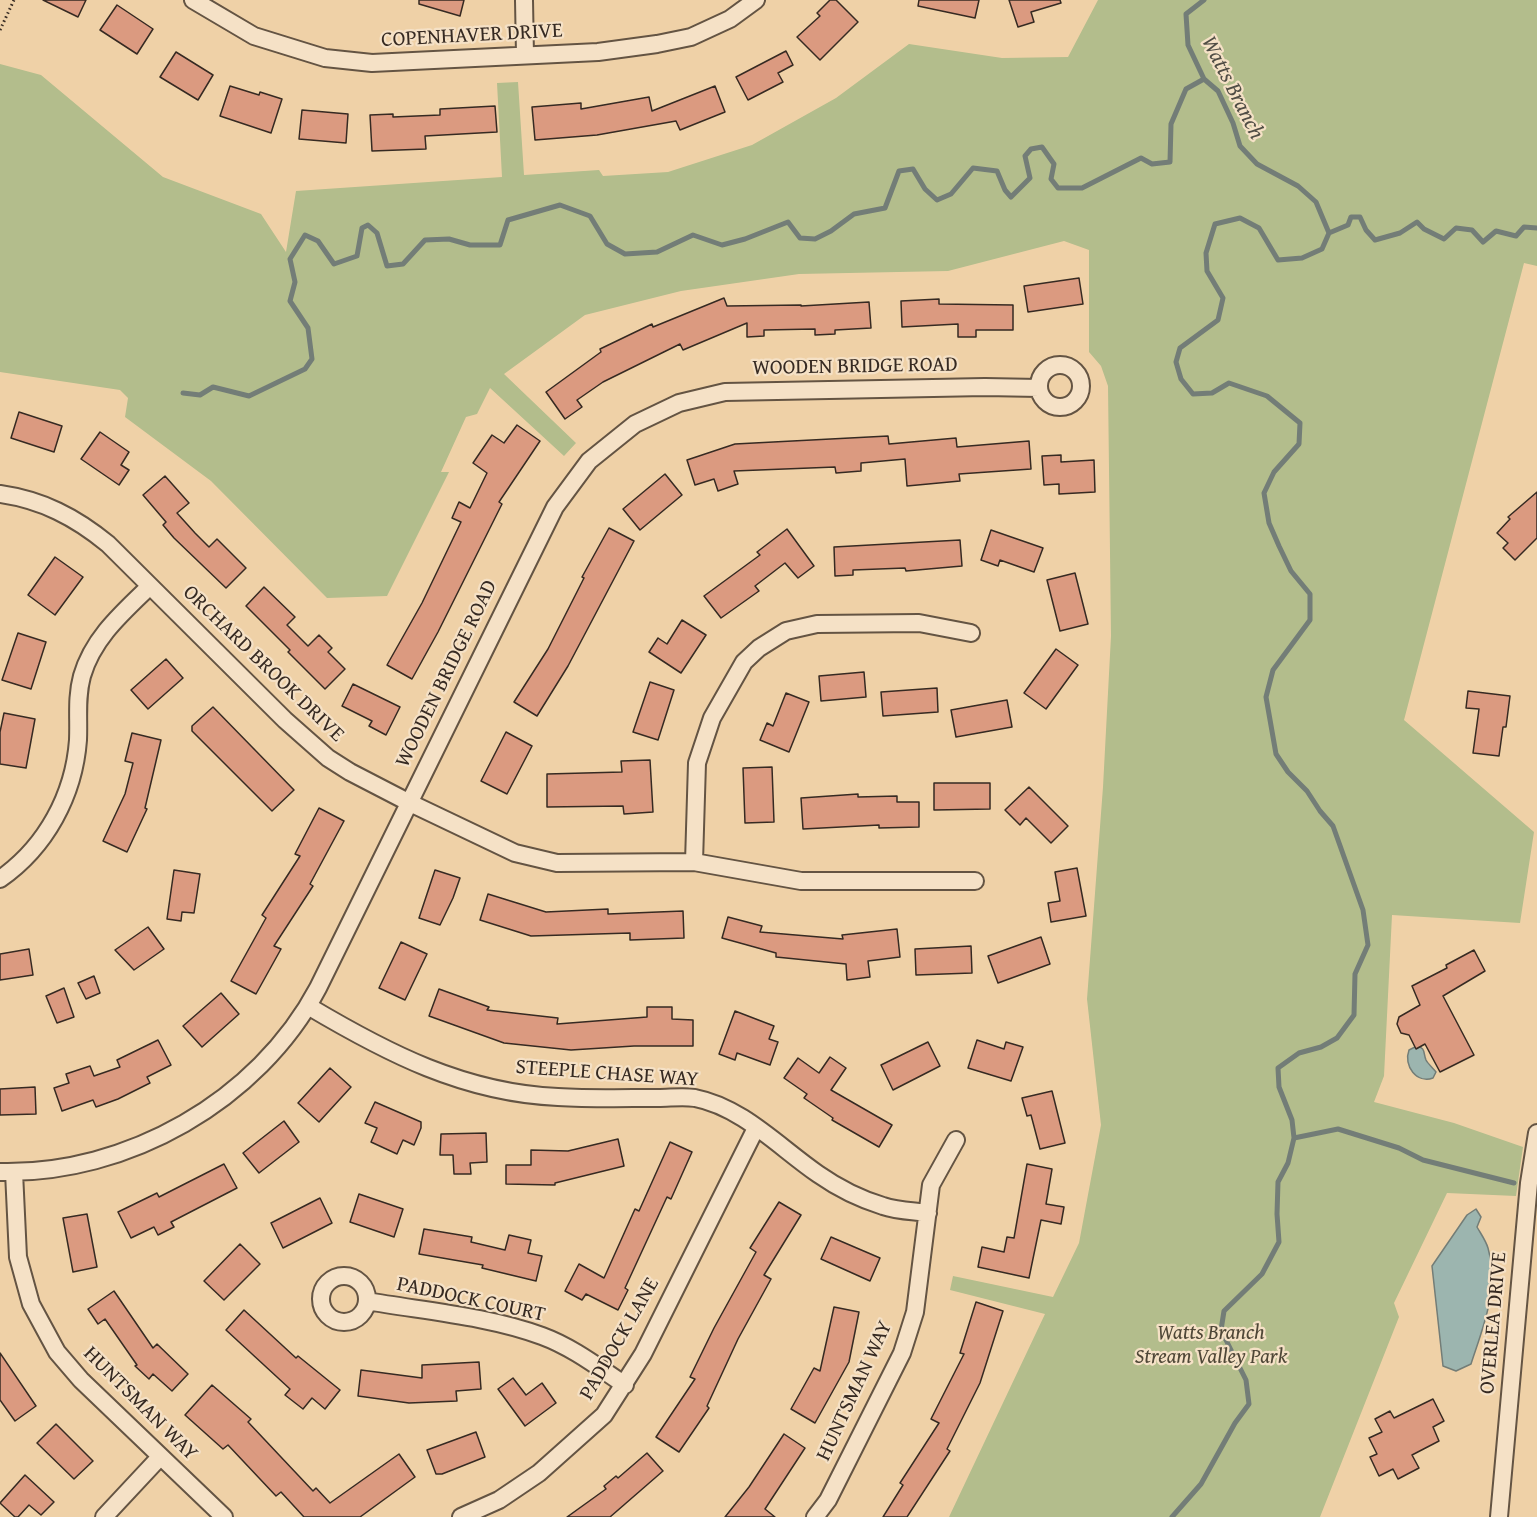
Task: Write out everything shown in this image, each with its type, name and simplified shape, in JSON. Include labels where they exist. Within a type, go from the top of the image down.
[{"type":"street","name":"COPENHAVER DRIVE","points":[[194,0],[254,36],[325,58],[372,63],[598,52],[657,44],[692,37],[730,19],[756,0]]},
{"type":"street","points":[[524,0],[525,55]]},
{"type":"street","name":"WOODEN BRIDGE ROAD","points":[[7,1172],[76,1165],[105,1158],[146,1143],[218,1102],[273,1052],[308,1006],[555,507],[589,461],[635,424],[679,403],[725,392],[1039,388]]},
{"type":"street","name":"ORCHARD BROOK DRIVE","points":[[0,494],[39,502],[86,526],[108,544],[306,740],[328,758],[350,772],[494,844],[538,860],[575,864],[694,862],[801,881],[975,881]]},
{"type":"street","points":[[0,879],[29,854],[45,835],[61,807],[73,778],[78,740],[77,699],[91,654],[102,635],[150,586]]},
{"type":"street","points":[[694,862],[697,763],[712,718],[744,662],[759,648],[786,632],[817,624],[919,622],[971,633]]},
{"type":"street","name":"STEEPLE CHASE WAY","points":[[308,1006],[387,1051],[422,1067],[461,1080],[508,1091],[556,1097],[695,1098],[728,1110],[819,1175],[846,1191],[885,1207],[928,1214]]},
{"type":"street","name":"PADDOCK LANE","points":[[461,1517],[499,1500],[539,1473],[604,1415],[625,1385],[642,1354],[756,1128]]},
{"type":"street","name":"OVERLEA DRIVE","points":[[1499,1517],[1528,1194],[1537,1133]]},
{"type":"street","name":"HUNTSMAN WAY","points":[[815,1517],[828,1500],[902,1353],[915,1312],[931,1185],[956,1140]]},
{"type":"street","name":"HUNTSMAN WAY","points":[[7,1172],[18,1257],[31,1304],[57,1352],[75,1373],[160,1457],[224,1517]]},
{"type":"street","name":"PADDOCK COURT","points":[[367,1301],[516,1328],[543,1336],[571,1349],[625,1385]]},
{"type":"street","points":[[104,1517],[160,1457]]},
{"type":"path","points":[[0,30],[14,0]]},
{"type":"green space","name":"Watts Branch Stream Valley Park","points":[[1098,0],[1537,0],[1537,266],[1524,263],[1404,720],[1534,832],[1520,923],[1392,915],[1384,1076],[1374,1102],[1454,1123],[1523,1147],[1516,1196],[1447,1193],[1394,1303],[1399,1317],[1320,1517],[949,1517],[1045,1314],[950,1290],[953,1276],[1053,1297],[1079,1243],[1101,1125],[1087,999],[1103,787],[1111,636],[1108,386],[1101,366],[1089,352],[1089,250],[1064,241],[948,271],[799,274],[681,291],[585,315],[504,374],[576,443],[564,456],[490,388],[477,414],[466,417],[441,472],[449,472],[387,596],[327,598],[211,481],[125,417],[128,398],[120,390],[0,372],[0,64],[41,75],[163,177],[261,214],[286,252],[296,191],[502,177],[497,83],[518,82],[524,175],[599,170],[603,176],[668,172],[752,145],[836,98],[909,44],[1002,58],[1068,57]]},
{"type":"water","points":[[1417,1046],[1423,1049],[1426,1060],[1436,1072],[1433,1078],[1417,1076],[1410,1067],[1409,1050]]},
{"type":"water","points":[[1476,1209],[1481,1217],[1477,1227],[1487,1245],[1491,1263],[1491,1292],[1485,1321],[1471,1364],[1456,1371],[1443,1366],[1432,1266],[1467,1215]]},
{"type":"building","points":[[43,0],[86,0],[78,17]]},
{"type":"building","points":[[419,0],[464,0],[460,16],[419,4]]},
{"type":"building","points":[[830,0],[836,0],[858,22],[820,60],[797,37],[820,16],[817,13]]},
{"type":"building","points":[[919,0],[979,0],[975,18],[918,6]]},
{"type":"building","points":[[1009,0],[1060,0],[1061,3],[1031,12],[1034,22],[1018,27]]},
{"type":"building","points":[[117,5],[153,29],[137,54],[100,30]]},
{"type":"building","points":[[786,51],[793,65],[778,73],[783,82],[748,100],[736,77]]},
{"type":"building","points":[[176,52],[213,75],[198,100],[160,77]]},
{"type":"building","points":[[230,86],[282,99],[271,133],[220,116]]},
{"type":"building","points":[[715,86],[725,112],[680,130],[676,121],[597,135],[535,140],[532,107],[581,103],[581,109],[649,97],[652,111]]},
{"type":"building","points":[[495,106],[497,132],[425,136],[426,149],[372,151],[370,115],[393,114],[393,117],[440,115],[440,109]]},
{"type":"building","points":[[302,110],[348,114],[346,143],[299,139]]},
{"type":"building","points":[[1079,278],[1083,304],[1028,312],[1024,286]]},
{"type":"building","points":[[724,298],[727,306],[801,306],[869,302],[871,328],[835,330],[835,334],[815,335],[815,329],[764,330],[764,336],[747,337],[747,323],[683,350],[680,344],[603,382],[577,400],[582,407],[565,419],[546,392],[601,352],[600,349],[652,324],[653,327]]},
{"type":"building","points":[[939,299],[939,304],[1013,305],[1013,330],[976,330],[976,337],[958,337],[958,324],[902,327],[901,301]]},
{"type":"building","points":[[19,412],[62,426],[54,452],[11,438]]},
{"type":"building","points":[[517,425],[540,441],[499,502],[502,504],[412,679],[387,665],[422,603],[461,522],[452,518],[459,502],[470,508],[487,473],[473,463],[492,435],[504,443]]},
{"type":"building","points":[[100,432],[129,452],[121,465],[129,470],[119,485],[81,459]]},
{"type":"building","points":[[888,436],[889,444],[956,438],[957,447],[1029,441],[1031,469],[959,474],[960,481],[907,486],[905,459],[861,463],[861,471],[836,473],[835,467],[734,471],[738,484],[718,491],[714,479],[695,485],[687,460],[735,444]]},
{"type":"building","points":[[1061,455],[1061,462],[1094,460],[1095,492],[1059,494],[1059,484],[1044,485],[1042,456]]},
{"type":"building","points":[[665,474],[682,495],[640,530],[623,509]]},
{"type":"building","points":[[165,476],[189,503],[177,513],[209,547],[217,539],[246,568],[226,588],[174,538],[163,525],[166,522],[143,495]]},
{"type":"building","points":[[1537,492],[1537,538],[1515,560],[1503,548],[1508,543],[1497,533],[1510,519],[1508,517]]},
{"type":"building","points":[[609,528],[634,541],[568,666],[537,716],[514,702],[548,649],[584,578],[582,577]]},
{"type":"building","points":[[787,529],[814,566],[798,578],[785,563],[755,586],[759,591],[721,618],[704,596],[760,555],[757,552]]},
{"type":"building","points":[[991,530],[1043,548],[1034,572],[1000,560],[998,566],[981,560]]},
{"type":"building","points":[[960,540],[962,566],[906,571],[905,568],[853,570],[853,575],[835,576],[834,547]]},
{"type":"building","points":[[55,557],[83,577],[55,615],[28,595]]},
{"type":"building","points":[[1075,573],[1088,624],[1060,631],[1047,580]]},
{"type":"building","points":[[264,587],[295,617],[287,625],[308,646],[319,635],[332,648],[328,652],[345,669],[325,689],[246,606]]},
{"type":"building","points":[[682,620],[706,635],[681,673],[649,652],[658,638],[667,644]]},
{"type":"building","points":[[18,633],[46,642],[31,689],[2,680]]},
{"type":"building","points":[[1056,649],[1078,665],[1046,709],[1024,693]]},
{"type":"building","points":[[166,659],[183,678],[148,709],[131,690]]},
{"type":"building","points":[[864,672],[866,697],[821,701],[819,676]]},
{"type":"building","points":[[650,682],[674,690],[658,740],[633,732]]},
{"type":"building","points":[[353,684],[400,707],[386,735],[369,726],[372,721],[342,706]]},
{"type":"building","points":[[937,688],[938,712],[883,716],[881,692]]},
{"type":"building","points":[[1468,691],[1510,696],[1499,756],[1473,753],[1479,709],[1466,708]]},
{"type":"building","points":[[786,693],[809,702],[789,752],[760,740],[767,723],[773,726]]},
{"type":"building","points":[[1007,700],[1012,727],[956,737],[951,710]]},
{"type":"building","points":[[213,707],[294,790],[272,811],[192,731],[192,726]]},
{"type":"building","points":[[4,713],[35,719],[26,768],[0,764],[0,732]]},
{"type":"building","points":[[506,732],[532,746],[507,794],[481,781]]},
{"type":"building","points":[[132,733],[161,740],[145,808],[147,809],[127,852],[103,841],[125,794],[133,763],[125,761]]},
{"type":"building","points":[[650,760],[653,812],[624,814],[623,806],[547,807],[547,774],[622,772],[621,761]]},
{"type":"building","points":[[772,767],[774,822],[745,823],[743,768]]},
{"type":"building","points":[[934,783],[990,783],[990,809],[934,810]]},
{"type":"building","points":[[1029,787],[1068,826],[1051,843],[1026,818],[1020,825],[1005,810]]},
{"type":"building","points":[[858,794],[858,797],[897,796],[897,802],[919,802],[919,827],[879,828],[879,825],[803,829],[801,798]]},
{"type":"building","points":[[319,808],[344,821],[310,884],[313,886],[274,946],[281,949],[256,994],[231,981],[266,918],[262,915],[300,856],[295,854]]},
{"type":"building","points":[[1077,868],[1086,916],[1051,922],[1048,903],[1060,901],[1055,872]]},
{"type":"building","points":[[174,870],[200,874],[194,913],[182,912],[181,921],[167,919]]},
{"type":"building","points":[[435,870],[460,878],[440,925],[419,918]]},
{"type":"building","points":[[488,894],[546,912],[608,909],[608,914],[683,911],[684,938],[630,940],[630,933],[531,936],[480,920]]},
{"type":"building","points":[[728,917],[762,926],[760,932],[843,939],[842,935],[897,929],[900,957],[868,961],[870,977],[847,980],[846,964],[776,957],[776,953],[722,938]]},
{"type":"building","points":[[148,927],[164,949],[134,970],[115,950]]},
{"type":"building","points":[[1041,937],[1050,964],[998,983],[988,956]]},
{"type":"building","points":[[401,942],[427,954],[405,1000],[379,988]]},
{"type":"building","points":[[971,946],[972,973],[916,975],[915,949]]},
{"type":"building","points":[[29,949],[33,975],[0,980],[0,954]]},
{"type":"building","points":[[1474,950],[1485,971],[1443,996],[1474,1055],[1440,1072],[1425,1044],[1416,1049],[1409,1035],[1401,1033],[1397,1024],[1399,1017],[1420,1005],[1412,986],[1447,968],[1446,965]]},
{"type":"building","points":[[94,976],[100,993],[86,999],[78,983]]},
{"type":"building","points":[[64,988],[74,1017],[57,1023],[46,996]]},
{"type":"building","points":[[439,989],[489,1007],[487,1010],[558,1018],[557,1024],[647,1017],[647,1007],[672,1007],[672,1019],[693,1020],[693,1046],[634,1046],[571,1050],[504,1043],[429,1016]]},
{"type":"building","points":[[221,993],[239,1014],[202,1047],[183,1026]]},
{"type":"building","points":[[735,1011],[774,1026],[769,1039],[778,1042],[770,1065],[737,1053],[735,1060],[719,1054]]},
{"type":"building","points":[[158,1040],[171,1065],[147,1077],[150,1083],[96,1107],[93,1100],[62,1111],[54,1088],[69,1083],[66,1074],[90,1066],[94,1076],[120,1067],[117,1060]]},
{"type":"building","points":[[977,1040],[1004,1049],[1006,1042],[1023,1047],[1011,1081],[968,1068]]},
{"type":"building","points":[[928,1042],[940,1066],[893,1090],[881,1065]]},
{"type":"building","points":[[830,1057],[846,1068],[831,1090],[892,1125],[879,1147],[832,1120],[833,1118],[804,1098],[807,1094],[784,1078],[798,1058],[819,1073]]},
{"type":"building","points":[[330,1068],[351,1087],[319,1122],[298,1103]]},
{"type":"building","points":[[35,1087],[36,1114],[0,1115],[0,1089]]},
{"type":"building","points":[[1052,1091],[1065,1143],[1040,1149],[1031,1115],[1027,1116],[1022,1098]]},
{"type":"building","points":[[375,1102],[421,1122],[414,1145],[403,1140],[397,1154],[371,1142],[377,1128],[365,1123]]},
{"type":"building","points":[[284,1121],[299,1142],[259,1173],[243,1153]]},
{"type":"building","points":[[486,1133],[487,1162],[470,1163],[471,1174],[454,1174],[453,1155],[440,1155],[441,1134]]},
{"type":"building","points":[[618,1139],[624,1166],[555,1183],[555,1185],[506,1184],[506,1165],[531,1165],[531,1150],[568,1151]]},
{"type":"building","points":[[670,1142],[692,1152],[671,1199],[667,1197],[625,1288],[628,1290],[618,1310],[586,1294],[582,1300],[565,1291],[579,1264],[604,1278],[635,1209],[639,1211]]},
{"type":"building","points":[[224,1164],[237,1188],[171,1222],[174,1227],[158,1235],[154,1227],[131,1238],[118,1212],[157,1193],[159,1197]]},
{"type":"building","points":[[1027,1164],[1052,1169],[1046,1204],[1064,1207],[1061,1224],[1041,1220],[1029,1278],[978,1267],[982,1247],[1004,1252],[1007,1237],[1014,1238]]},
{"type":"building","points":[[359,1194],[403,1209],[394,1237],[350,1222]]},
{"type":"building","points":[[320,1198],[332,1223],[283,1248],[271,1223]]},
{"type":"building","points":[[779,1202],[801,1215],[764,1275],[771,1279],[738,1339],[707,1406],[709,1408],[679,1452],[656,1437],[695,1379],[690,1377],[756,1252],[750,1248]]},
{"type":"building","points":[[87,1214],[97,1267],[73,1272],[63,1218]]},
{"type":"building","points":[[424,1229],[472,1237],[471,1242],[505,1250],[509,1235],[531,1240],[528,1253],[542,1256],[536,1281],[482,1268],[483,1265],[419,1254]]},
{"type":"building","points":[[831,1237],[880,1258],[870,1281],[821,1259]]},
{"type":"building","points":[[240,1244],[260,1264],[224,1300],[204,1281]]},
{"type":"building","points":[[114,1291],[153,1348],[157,1344],[188,1374],[172,1391],[153,1374],[149,1379],[135,1366],[137,1365],[105,1319],[98,1324],[88,1309]]},
{"type":"building","points":[[976,1302],[1003,1311],[980,1383],[947,1449],[950,1451],[907,1517],[883,1517],[903,1485],[900,1483],[939,1423],[931,1419],[964,1354],[960,1353]]},
{"type":"building","points":[[834,1307],[859,1312],[849,1362],[815,1423],[791,1409],[814,1368],[820,1371]]},
{"type":"building","points":[[244,1310],[296,1358],[298,1356],[340,1390],[325,1409],[312,1398],[303,1409],[285,1395],[290,1389],[226,1330]]},
{"type":"building","points":[[0,1353],[36,1406],[15,1421],[0,1400]]},
{"type":"building","points":[[479,1362],[481,1389],[456,1391],[457,1401],[409,1403],[358,1396],[361,1370],[422,1378],[422,1365]]},
{"type":"building","points":[[513,1378],[526,1395],[542,1383],[556,1403],[525,1426],[498,1389]]},
{"type":"building","points":[[212,1385],[251,1419],[248,1422],[313,1491],[316,1488],[330,1503],[399,1454],[415,1477],[360,1517],[304,1517],[281,1492],[276,1496],[228,1445],[223,1449],[185,1415]]},
{"type":"building","points":[[1433,1399],[1444,1421],[1433,1427],[1439,1441],[1412,1455],[1419,1468],[1398,1479],[1393,1469],[1379,1476],[1370,1457],[1377,1454],[1369,1438],[1382,1432],[1375,1419],[1390,1411],[1394,1418]]},
{"type":"building","points":[[56,1424],[93,1461],[74,1479],[37,1443]]},
{"type":"building","points":[[476,1432],[485,1457],[442,1474],[436,1474],[427,1450]]},
{"type":"building","points":[[784,1434],[805,1448],[765,1509],[775,1517],[725,1517],[749,1487]]},
{"type":"building","points":[[647,1453],[663,1471],[610,1517],[567,1517],[606,1489],[604,1486],[616,1476],[618,1478]]},
{"type":"building","points":[[25,1475],[54,1502],[41,1515],[29,1505],[18,1517],[15,1517],[0,1503]]},
{"type":"waterway","name":"Watts Branch","points":[[1172,1517],[1201,1484],[1235,1423],[1249,1404],[1246,1380],[1221,1330],[1224,1311],[1262,1274],[1279,1242],[1278,1182],[1288,1163],[1294,1138],[1292,1120],[1279,1087],[1278,1068],[1299,1053],[1321,1047],[1337,1038],[1354,1015],[1355,974],[1368,945],[1363,910],[1333,826],[1276,754],[1266,697],[1273,670],[1310,620],[1310,594],[1291,571],[1279,546],[1269,523],[1264,493],[1274,472],[1299,444],[1300,423],[1267,396],[1229,383],[1212,393],[1193,394],[1181,379],[1176,362],[1180,348],[1218,320],[1223,298],[1207,271],[1206,253],[1215,224],[1240,218],[1259,228],[1278,260],[1302,258],[1322,249],[1329,233],[1316,202],[1298,186],[1257,164],[1240,146],[1233,123],[1218,91],[1204,79],[1188,45],[1186,14],[1204,0]]},
{"type":"waterway","points":[[183,393],[200,395],[213,387],[249,396],[305,369],[312,359],[308,328],[290,301],[295,282],[290,259],[305,235],[318,241],[334,264],[357,256],[362,228],[368,225],[377,233],[387,266],[403,264],[425,240],[449,239],[470,245],[500,245],[508,220],[560,205],[590,216],[607,244],[625,254],[657,252],[693,235],[722,245],[745,239],[788,222],[800,238],[815,239],[831,231],[854,214],[885,208],[899,171],[913,169],[925,189],[937,200],[951,194],[973,168],[997,171],[1005,190],[1011,197],[1030,178],[1025,156],[1031,149],[1042,147],[1054,164],[1051,179],[1058,188],[1082,188],[1141,158],[1152,164],[1170,162],[1171,124],[1186,89],[1204,79]]},
{"type":"waterway","points":[[1329,233],[1348,225],[1351,217],[1360,217],[1366,230],[1375,240],[1400,233],[1417,222],[1424,229],[1444,239],[1456,228],[1472,230],[1483,242],[1496,231],[1516,236],[1524,227],[1537,228]]},
{"type":"waterway","points":[[1294,1138],[1338,1129],[1399,1148],[1423,1160],[1514,1183]]}]
